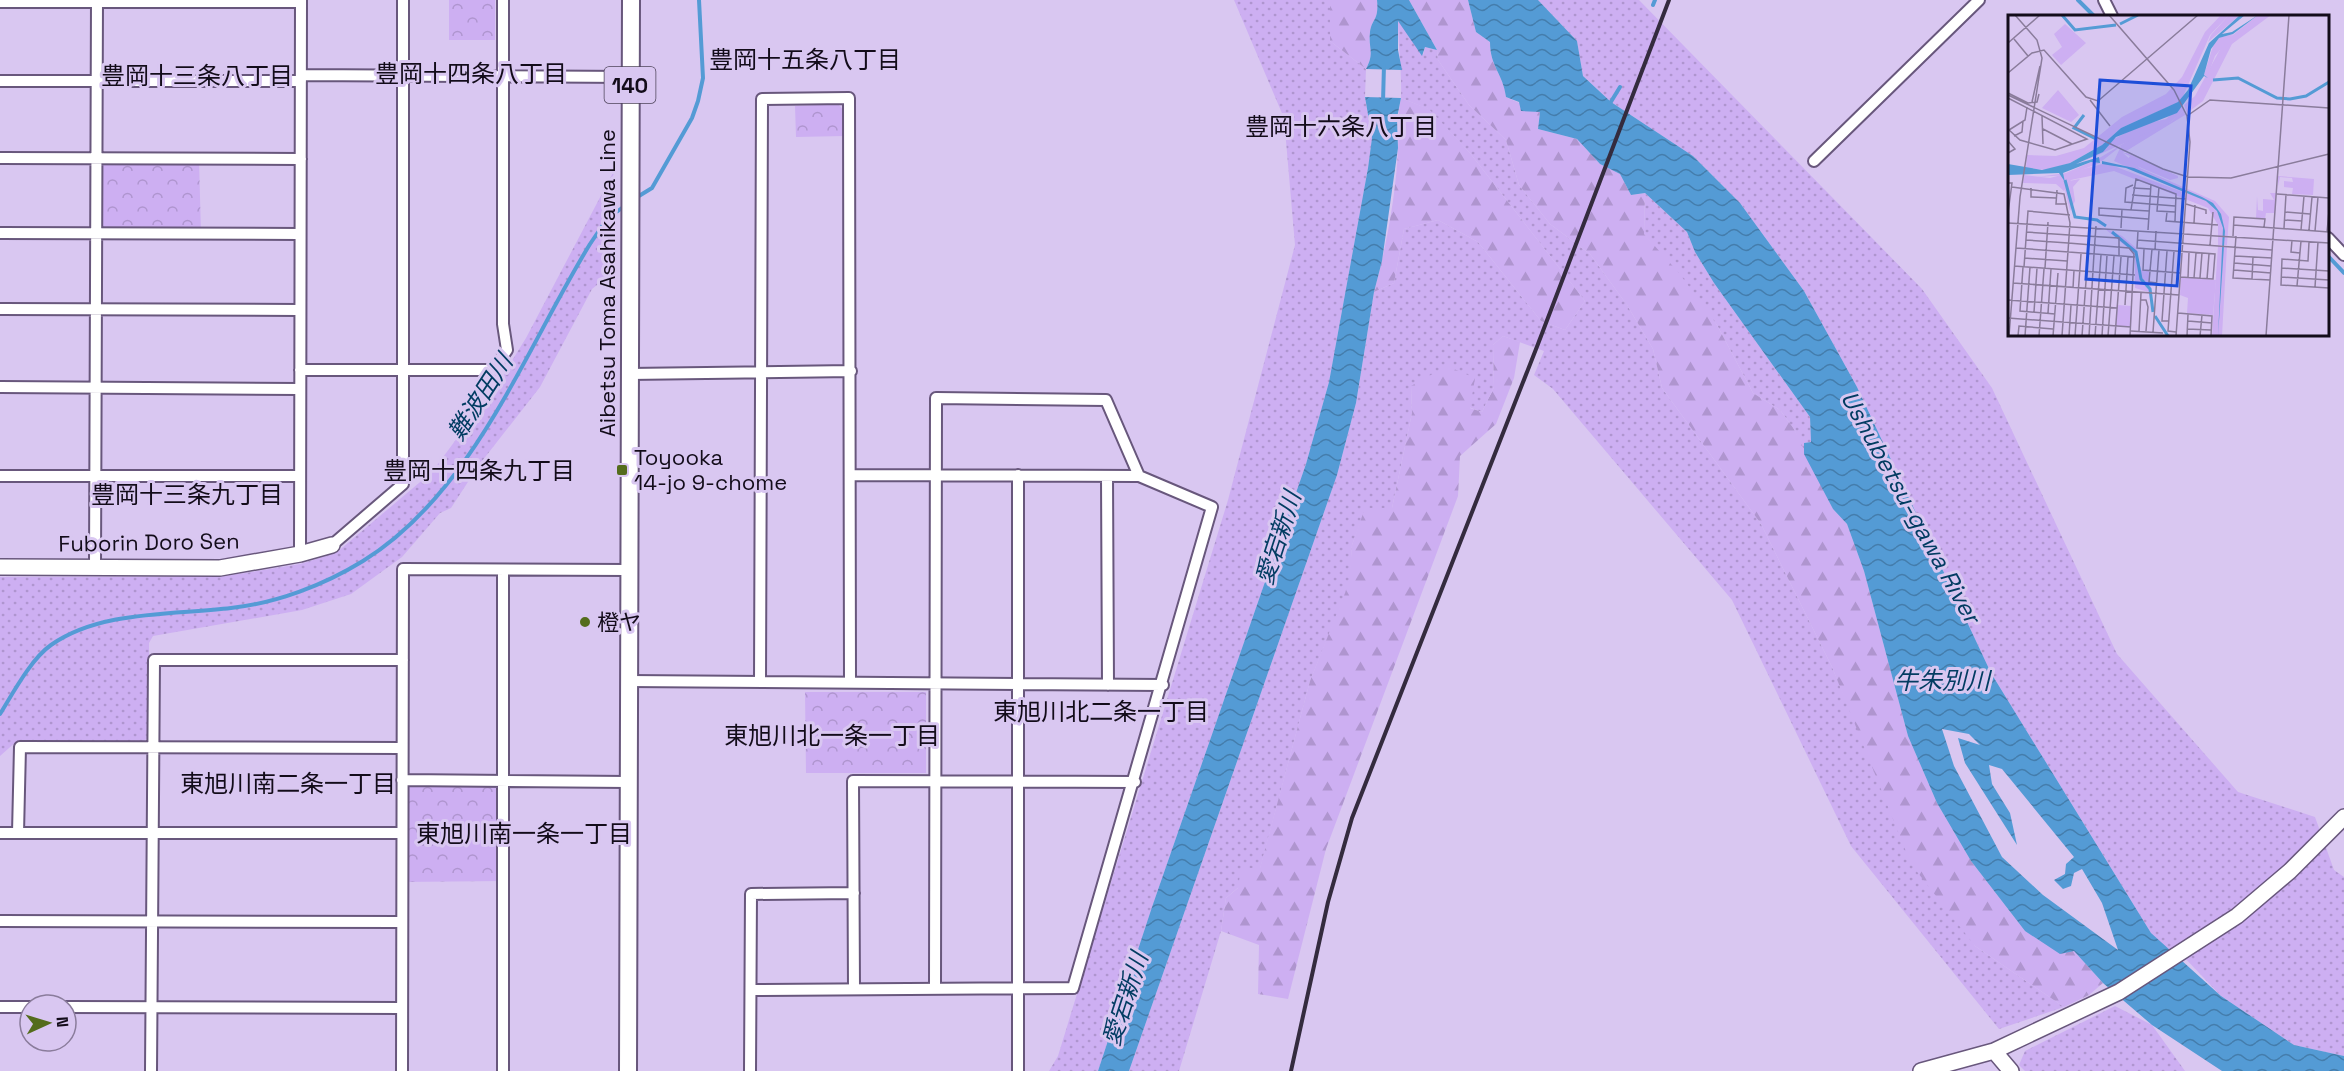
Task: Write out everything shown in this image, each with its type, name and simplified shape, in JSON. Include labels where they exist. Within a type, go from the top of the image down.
[{"type":"main road","name":"Aibetsu Toma Asahikawa Line","points":[[628,1071],[631,0]]},
{"type":"street","points":[[332,545],[403,484],[403,0]]},
{"type":"street","points":[[300,370],[493,370],[507,350],[502,324],[503,0]]},
{"type":"street","points":[[1814,161],[1978,0]]},
{"type":"street","points":[[2104,0],[2112,15]]},
{"type":"street","points":[[95,567],[97,1]]},
{"type":"street","points":[[0,2],[301,1],[300,554]]},
{"type":"street","points":[[0,81],[403,75],[630,77]]},
{"type":"street","points":[[760,682],[762,99],[838,98],[849,98],[852,475],[850,682]]},
{"type":"street","points":[[0,158],[301,159]]},
{"type":"street","points":[[0,233],[300,234]]},
{"type":"street","points":[[2329,239],[2344,255]]},
{"type":"street","points":[[0,309],[300,310]]},
{"type":"street","points":[[629,374],[851,371]]},
{"type":"street","points":[[0,387],[300,389]]},
{"type":"street","points":[[935,988],[936,398],[1106,400],[1139,476]]},
{"type":"street","points":[[751,990],[1073,988],[1135,782],[1212,507],[1139,476],[852,475]]},
{"type":"street","points":[[0,476],[300,476]]},
{"type":"street","points":[[1018,476],[1018,1071]]},
{"type":"street","points":[[1107,476],[1108,685]]},
{"type":"street","name":"Fuborin Doro Sen","points":[[0,567],[220,567],[300,554],[332,545]]},
{"type":"street","points":[[402,1071],[403,569],[629,570]]},
{"type":"street","points":[[503,570],[503,1071]]},
{"type":"street","points":[[152,1071],[154,660],[403,660]]},
{"type":"street","points":[[628,681],[1163,685]]},
{"type":"street","points":[[18,833],[20,747],[402,748]]},
{"type":"street","points":[[402,780],[628,782]]},
{"type":"street","points":[[854,989],[853,781],[1135,782]]},
{"type":"street","points":[[1921,1071],[1994,1051],[2119,992],[2188,950],[2237,916],[2290,871],[2344,817]]},
{"type":"street","points":[[0,833],[402,833]]},
{"type":"street","points":[[750,1071],[751,894],[854,893]]},
{"type":"street","points":[[0,921],[402,922]]},
{"type":"street","points":[[0,1007],[18,1007]]},
{"type":"street","points":[[78,1007],[402,1008]]},
{"type":"street","points":[[1994,1051],[2011,1071]]},
{"type":"green space","points":[[449,0],[495,0],[495,40],[449,40]]},
{"type":"green space","points":[[1234,0],[1330,0],[1330,41],[1366,69],[1365,97],[1372,138],[1368,168],[1329,382],[1306,464],[1152,907],[1098,1071],[1049,1071],[1058,1056],[1228,500],[1295,245],[1284,118]]},
{"type":"green space","points":[[1330,0],[1377,0],[1377,12],[1370,32],[1371,54],[1366,69],[1330,41]]},
{"type":"green space","points":[[1409,0],[1468,0],[1476,32],[1490,42],[1492,58],[1506,97],[1540,112],[1538,129],[1577,139],[1600,164],[1620,174],[1631,195],[1645,193],[1644,234],[1679,273],[1717,325],[1753,393],[1780,410],[1794,429],[1833,509],[1847,524],[1864,571],[1908,736],[1937,803],[1971,861],[2025,931],[2074,951],[2103,983],[2089,995],[2064,1007],[1975,946],[1911,864],[1832,667],[1761,524],[1662,388],[1653,349],[1627,305],[1590,254],[1550,224],[1519,185],[1506,140],[1469,105],[1438,60],[1437,50]]},
{"type":"green space","points":[[1538,0],[1639,0],[1922,289],[1992,388],[2117,654],[2238,792],[2315,817],[2334,870],[2344,877],[2344,1056],[2294,1045],[2221,996],[2182,955],[2165,964],[2151,933],[1991,673],[1857,387],[1804,291],[1740,203],[1693,156],[1611,102],[1583,76],[1577,41]]},
{"type":"green space","points":[[1398,20],[1423,55],[1425,47],[1437,50],[1438,60],[1469,105],[1506,140],[1519,185],[1550,224],[1590,254],[1627,305],[1653,349],[1662,388],[1761,524],[1832,667],[1848,705],[1975,946],[2064,1007],[1999,1029],[1851,846],[1732,600],[1553,389],[1534,375],[1544,351],[1503,336],[1493,345],[1494,387],[1482,412],[1411,386],[1412,413],[1392,508],[1366,508],[1352,545],[1350,583],[1310,681],[1260,869],[1226,898],[1221,931],[1179,1071],[1129,1071],[1337,475],[1356,403],[1374,292],[1394,283],[1404,229],[1438,220],[1478,242],[1541,321],[1565,330],[1585,301],[1470,153],[1428,109],[1401,98]]},
{"type":"green space","points":[[1401,98],[1429,109],[1470,153],[1585,301],[1565,330],[1541,321],[1478,242],[1438,220],[1404,229],[1394,283],[1374,292],[1393,203]]},
{"type":"green space","points":[[838,104],[845,112],[845,136],[796,137],[795,106]]},
{"type":"green space","points":[[96,159],[199,159],[201,234],[96,234]]},
{"type":"green space","points":[[616,167],[612,179],[613,272],[592,289],[540,387],[479,465],[451,508],[440,513],[402,557],[351,594],[302,610],[153,636],[149,643],[149,737],[144,741],[17,741],[0,756],[0,577],[220,577],[300,564],[336,553],[432,472],[500,380],[526,338]]},
{"type":"green space","points":[[1645,193],[1687,232],[1695,252],[1714,283],[1810,417],[1811,442],[1804,443],[1804,454],[1794,429],[1780,410],[1753,393],[1717,325],[1644,234]]},
{"type":"green space","points":[[1503,336],[1520,342],[1514,378],[1496,424],[1460,456],[1458,496],[1326,849],[1288,999],[1258,994],[1259,945],[1221,931],[1226,898],[1238,888],[1241,868],[1260,868],[1310,681],[1349,583],[1352,545],[1365,508],[1392,508],[1412,413],[1411,386],[1447,366],[1475,378],[1470,408],[1482,412],[1494,387],[1493,345]]},
{"type":"green space","points":[[805,692],[926,692],[926,773],[806,773]]},
{"type":"green space","points":[[402,780],[504,781],[504,881],[402,882]]},
{"type":"green space","points":[[2115,1006],[2152,1025],[2185,1071],[2025,1071],[2019,1065],[2025,1051]]},
{"type":"water","points":[[1377,0],[1409,0],[1437,50],[1425,47],[1422,56],[1398,21],[1398,50],[1402,70],[1366,69],[1371,54],[1370,32],[1377,12]]},
{"type":"water","name":"牛朱別川","points":[[1468,0],[1538,0],[1577,41],[1583,76],[1611,102],[1693,156],[1740,203],[1804,291],[1857,387],[1991,673],[2151,933],[2221,996],[2294,1045],[2344,1056],[2344,1071],[2222,1071],[2152,1025],[2103,983],[2074,951],[2060,954],[2025,931],[1971,861],[1937,803],[1908,736],[1864,571],[1847,524],[1833,509],[1804,454],[1804,443],[1811,442],[1810,417],[1714,283],[1695,252],[1687,232],[1645,193],[1631,195],[1620,174],[1600,164],[1577,139],[1538,129],[1540,112],[1521,111],[1519,102],[1506,97],[1492,58],[1490,42],[1476,32]],"holes":[[[1942,729],[1969,734],[1980,745],[1958,738],[1965,763],[2017,845],[2010,813],[1992,784],[1989,765],[2002,769],[2074,857],[2066,864],[2065,874],[2054,880],[2063,889],[2071,886],[2074,873],[2082,869],[2102,903],[2118,950],[2043,895],[2002,857],[1954,766]]]},
{"type":"water","points":[[1365,97],[1401,98],[1397,118],[1398,148],[1382,261],[1374,292],[1356,403],[1337,475],[1129,1071],[1098,1071],[1152,907],[1306,464],[1329,382],[1372,138]]},
{"type":"waterway","name":"難波田川","points":[[634,199],[652,188],[692,118],[698,101],[703,78],[699,0]]},
{"type":"waterway","points":[[1653,5],[1655,0]]},
{"type":"waterway","points":[[2078,0],[2093,15]]},
{"type":"waterway","name":"愛宕新川","points":[[1383,102],[1384,65]]},
{"type":"waterway","points":[[1609,105],[1620,87]]},
{"type":"waterway","name":"難波田川","points":[[0,714],[36,659],[51,645],[71,634],[92,625],[115,620],[248,606],[300,592],[348,570],[402,532],[436,498],[466,459],[519,373],[590,244],[607,219],[626,205]]},
{"type":"waterway","points":[[2329,257],[2344,273]]},
{"type":"railway","points":[[1291,1071],[1328,902],[1352,818],[1538,344],[1669,0]]},
{"type":"place","name":"Toyooka 14-jo 9-chome","points":[[622,470]]},
{"type":"place","name":"橙ヤ","points":[[585,622]]},
{"type":"district","name":"豊岡十五条八丁目","points":[[805,59]]},
{"type":"district","name":"豊岡十四条八丁目","points":[[471,73]]},
{"type":"district","name":"豊岡十三条八丁目","points":[[197,75]]},
{"type":"district","name":"豊岡十六条八丁目","points":[[1341,126]]},
{"type":"district","name":"豊岡十四条九丁目","points":[[479,470]]},
{"type":"district","name":"豊岡十三条九丁目","points":[[187,494]]},
{"type":"district","name":"東旭川北二条一丁目","points":[[1101,711]]},
{"type":"district","name":"東旭川北一条一丁目","points":[[832,735]]},
{"type":"district","name":"東旭川南二条一丁目","points":[[288,783]]},
{"type":"district","name":"東旭川南一条一丁目","points":[[524,833]]},
{"type":"water label","name":"Ushubetsu-gawa River","points":[[1911,507]]}]
